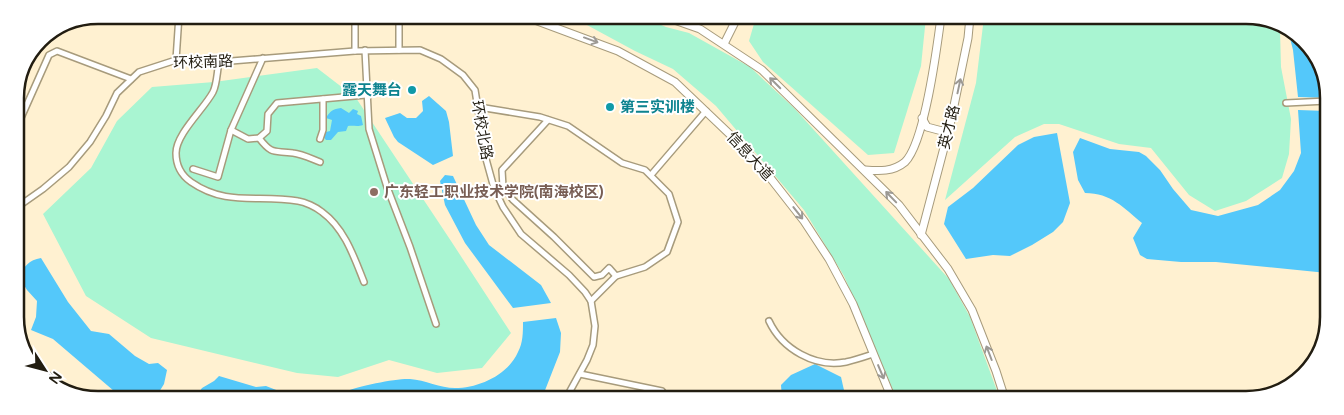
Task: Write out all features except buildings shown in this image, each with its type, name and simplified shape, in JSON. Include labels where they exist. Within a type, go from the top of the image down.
[{"type":"main road","name":"信息大道","points":[[546,24],[618,50],[675,82],[768,175],[804,221],[830,259],[853,304],[889,391]]},
{"type":"main road","points":[[685,24],[700,29],[762,70],[899,205],[948,269],[972,310],[1002,391]]},
{"type":"main road","points":[[724,44],[734,24]]},
{"type":"main road","points":[[865,170],[884,172],[894,168],[906,161],[916,143],[928,96],[940,24]]},
{"type":"main road","name":"英才路","points":[[921,235],[950,125],[969,24]]},
{"type":"main road","points":[[922,118],[927,127],[936,130],[942,131],[950,125]]},
{"type":"street","points":[[176,60],[178,24]]},
{"type":"street","points":[[355,24],[355,50]]},
{"type":"street","points":[[399,24],[399,50]]},
{"type":"street","points":[[365,50],[366,95],[370,129],[387,187],[436,324]]},
{"type":"street","name":"环校南路","points":[[24,202],[43,189],[69,166],[90,142],[106,116],[116,93],[139,72],[176,60],[219,62],[365,50]]},
{"type":"street","name":"环校北路","points":[[365,50],[420,50],[441,59],[463,75],[475,90],[488,166],[494,188],[503,207],[521,234],[569,275],[591,301]]},
{"type":"street","points":[[24,111],[49,55],[57,51],[131,79]]},
{"type":"street","points":[[193,169],[218,177],[231,130],[263,58]]},
{"type":"street","points":[[219,62],[214,90],[180,138],[176,152],[178,167],[183,176],[209,192],[230,198],[299,201],[321,211],[335,224],[349,245],[364,282]]},
{"type":"street","points":[[231,130],[248,139],[259,138],[267,130],[268,114],[277,103],[366,95]]},
{"type":"street","points":[[320,139],[323,130],[323,99]]},
{"type":"street","points":[[1286,103],[1320,101]]},
{"type":"street","points":[[479,107],[548,120],[568,126],[622,163],[645,170],[670,194],[678,222],[667,252],[645,268],[616,276],[591,301],[595,326],[593,345],[570,391]]},
{"type":"street","points":[[650,175],[706,111]]},
{"type":"street","points":[[548,120],[502,170],[503,187],[513,200],[594,277],[602,275],[609,268],[616,276]]},
{"type":"street","points":[[259,138],[268,150],[294,153],[320,162]]},
{"type":"street","points":[[769,321],[775,333],[797,353],[816,361],[845,362],[873,354]]},
{"type":"street","points":[[580,374],[657,391]]},
{"type":"green space","points":[[585,24],[659,24],[689,33],[750,67],[794,108],[949,279],[970,317],[997,391],[894,391],[844,276],[804,210],[716,106],[673,69]]},
{"type":"green space","points":[[754,24],[925,24],[921,66],[894,153],[868,155],[763,62],[749,41]]},
{"type":"green space","points":[[983,24],[1256,24],[1266,26],[1280,32],[1281,67],[1291,119],[1289,154],[1282,178],[1246,201],[1215,211],[1189,195],[1151,148],[1119,144],[1059,124],[1044,124],[1015,137],[945,200],[976,83]]},
{"type":"green space","points":[[317,68],[356,98],[511,333],[482,368],[437,373],[389,360],[338,377],[297,373],[151,338],[86,296],[43,214],[91,168],[117,121],[152,87],[214,82]]},
{"type":"water","points":[[1290,38],[1302,49],[1313,65],[1319,83],[1320,98],[1298,97]]},
{"type":"water","points":[[429,96],[446,111],[453,156],[433,165],[398,142],[385,118],[400,113],[407,118],[416,118],[423,111],[422,101]]},
{"type":"water","points":[[341,108],[349,113],[353,109],[358,111],[357,114],[361,116],[363,125],[348,126],[346,131],[338,132],[331,140],[326,140],[323,136],[326,132],[330,131],[332,120],[326,118],[332,111]]},
{"type":"water","points":[[1298,110],[1320,111],[1320,272],[1216,262],[1181,262],[1147,259],[1140,255],[1133,238],[1142,223],[1116,202],[1102,196],[1085,193],[1078,180],[1073,152],[1080,138],[1110,149],[1139,152],[1146,156],[1160,170],[1191,210],[1218,216],[1258,205],[1280,190],[1294,171],[1301,153]]},
{"type":"water","points":[[1057,133],[1070,203],[1063,222],[1053,232],[1010,256],[993,255],[966,259],[944,224],[948,207],[973,188],[1018,145],[1034,137]]},
{"type":"water","points":[[445,175],[453,176],[476,225],[489,245],[541,285],[551,303],[513,308],[465,243],[445,205],[440,181]]},
{"type":"water","points":[[41,258],[68,302],[91,331],[109,334],[135,356],[149,364],[158,363],[167,370],[164,384],[160,391],[114,391],[53,339],[31,330],[36,317],[37,301],[24,285],[24,268],[33,260]]},
{"type":"water","points":[[556,318],[561,333],[560,352],[545,391],[347,391],[378,383],[410,379],[455,388],[483,383],[500,373],[513,360],[521,345],[523,322]]},
{"type":"water","points":[[815,364],[841,377],[844,391],[781,391],[781,385],[791,375]]},
{"type":"water","points":[[219,376],[256,387],[266,386],[279,391],[200,391]]},
{"type":"place","name":"露天舞台","points":[[412,90]]},
{"type":"place","name":"第三实训楼","points":[[610,107]]},
{"type":"place","name":"广东轻工职业技术学院(南海校区)","points":[[374,192]]}]
